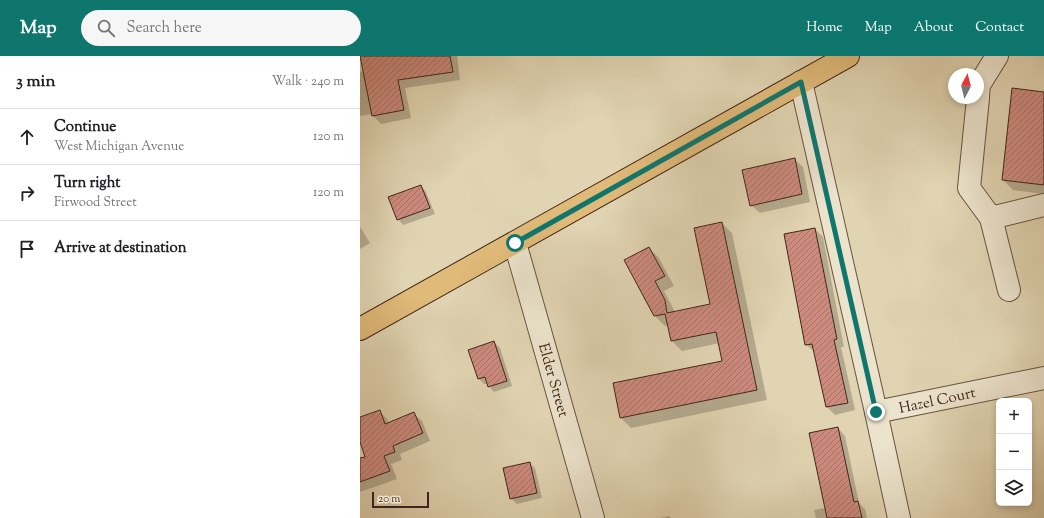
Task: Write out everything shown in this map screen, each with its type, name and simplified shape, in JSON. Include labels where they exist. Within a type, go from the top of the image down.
[{"type":"main road","points":[[360,329],[848,56]]},
{"type":"street","points":[[984,77],[997,56]]},
{"type":"street","points":[[801,82],[899,518]]},
{"type":"street","points":[[977,104],[969,188],[991,218],[1009,290]]},
{"type":"street","points":[[991,218],[1044,206]]},
{"type":"street","name":"Elder Street","points":[[515,243],[593,518]]},
{"type":"street","name":"Hazel Court","points":[[876,412],[1044,378]]},
{"type":"building","points":[[360,56],[450,56],[453,72],[398,80],[404,110],[372,116]]},
{"type":"building","points":[[1012,88],[1044,92],[1044,185],[1002,180]]},
{"type":"building","points":[[795,158],[802,194],[750,206],[742,170]]},
{"type":"building","points":[[421,185],[430,208],[397,220],[388,197]]},
{"type":"building","points":[[722,222],[757,390],[620,418],[613,383],[722,361],[716,332],[671,341],[665,314],[654,316],[624,260],[649,247],[665,276],[655,281],[665,300],[667,313],[710,304],[694,228]]},
{"type":"building","points":[[815,228],[837,339],[834,340],[848,403],[826,407],[812,344],[805,345],[784,234]]},
{"type":"building","points":[[494,341],[507,381],[488,387],[485,377],[478,379],[468,350]]},
{"type":"building","points":[[380,410],[385,424],[414,412],[423,433],[393,446],[395,452],[384,456],[390,471],[360,482],[360,458],[365,457],[360,442],[360,417]]},
{"type":"building","points":[[838,427],[854,502],[858,501],[862,518],[827,518],[809,433]]},
{"type":"building","points":[[530,462],[537,493],[510,499],[503,468]]},
{"type":"route","points":[[515,243],[801,82],[876,412]]}]
